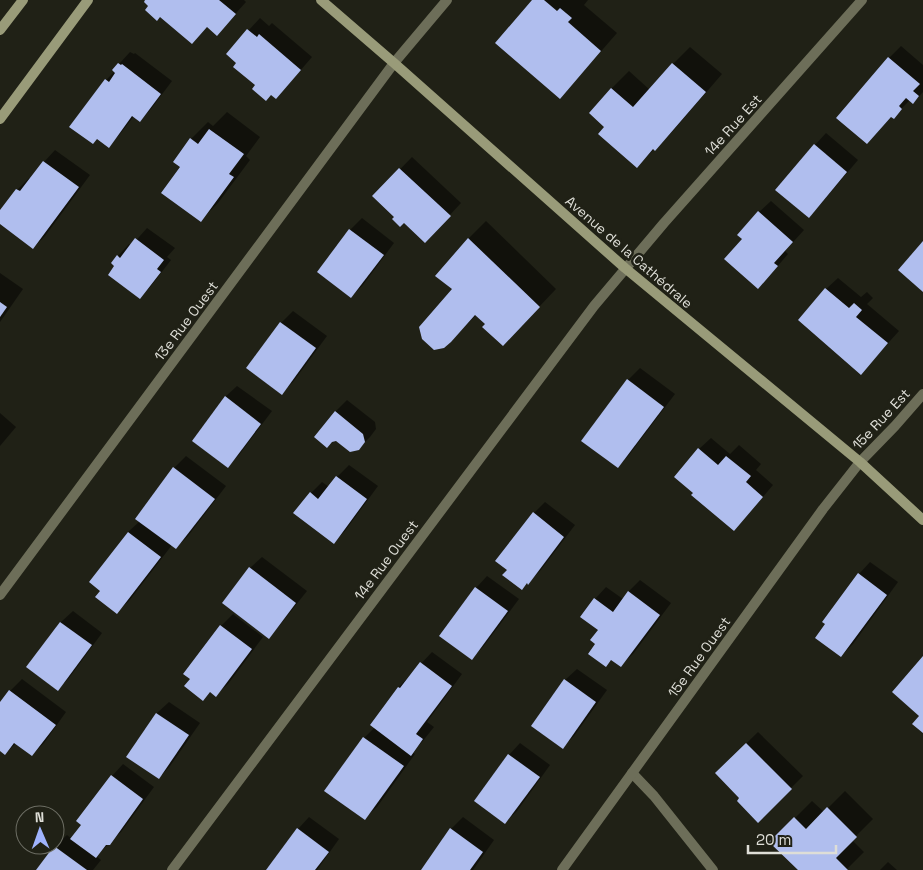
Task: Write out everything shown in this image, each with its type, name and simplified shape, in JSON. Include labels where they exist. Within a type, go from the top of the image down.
[{"type":"street","points":[[0,30],[23,0]]},
{"type":"street","points":[[0,119],[88,0]]},
{"type":"street","name":"Avenue de la Cathédrale","points":[[321,0],[625,268],[860,462],[923,520]]},
{"type":"street","name":"13e Rue Ouest","points":[[0,595],[394,63],[447,0]]},
{"type":"street","name":"14e Rue Est","points":[[625,268],[862,0]]},
{"type":"street","name":"14e Rue Ouest","points":[[172,870],[594,306],[625,268]]},
{"type":"street","name":"15e Rue Est","points":[[860,462],[923,394]]},
{"type":"street","name":"15e Rue Ouest","points":[[562,870],[823,509],[860,462]]},
{"type":"street","points":[[632,773],[654,796],[712,870]]},
{"type":"building","points":[[145,0],[219,0],[236,14],[217,36],[207,27],[192,44],[160,17],[157,21],[145,10],[148,6],[144,2]]},
{"type":"building","points":[[532,0],[544,0],[557,11],[560,8],[572,18],[568,22],[601,51],[560,99],[495,43]]},
{"type":"building","points":[[247,29],[257,37],[259,34],[301,70],[276,99],[271,95],[266,101],[252,89],[255,85],[233,67],[236,63],[226,54]]},
{"type":"building","points":[[888,57],[920,84],[913,91],[919,96],[913,104],[906,98],[899,106],[902,109],[894,119],[891,117],[867,144],[836,118]]},
{"type":"building","points":[[118,63],[122,64],[161,94],[140,122],[132,116],[109,148],[97,139],[93,144],[69,127],[105,79],[109,82],[115,73],[112,70]]},
{"type":"building","points":[[672,63],[706,92],[655,151],[653,149],[637,168],[598,134],[604,127],[589,113],[611,88],[633,107]]},
{"type":"building","points":[[209,129],[244,154],[229,174],[234,177],[201,222],[161,193],[180,167],[173,162],[190,138],[198,144]]},
{"type":"building","points":[[814,144],[847,172],[809,218],[775,190]]},
{"type":"building","points":[[43,161],[79,187],[33,249],[0,224],[0,210],[16,189],[20,191]]},
{"type":"building","points":[[399,168],[451,216],[425,243],[404,223],[400,227],[392,219],[394,217],[372,196]]},
{"type":"building","points":[[758,211],[793,242],[774,263],[778,266],[758,289],[724,259],[742,239],[737,235]]},
{"type":"building","points":[[349,229],[384,255],[351,298],[317,272]]},
{"type":"building","points":[[135,238],[164,260],[157,269],[161,272],[140,299],[108,275],[114,266],[111,263],[117,255],[120,258]]},
{"type":"building","points":[[468,238],[540,307],[503,346],[482,327],[485,324],[475,315],[444,348],[434,350],[422,339],[419,327],[452,289],[435,276]]},
{"type":"building","points":[[923,241],[923,292],[898,270]]},
{"type":"building","points":[[825,288],[849,308],[854,303],[862,310],[856,317],[888,343],[861,375],[798,320]]},
{"type":"building","points":[[0,302],[7,307],[0,317]]},
{"type":"building","points":[[280,322],[316,348],[282,395],[246,368]]},
{"type":"building","points":[[627,379],[664,407],[618,468],[581,441]]},
{"type":"building","points":[[225,396],[261,424],[228,468],[192,441]]},
{"type":"building","points":[[335,411],[363,434],[365,442],[359,450],[350,452],[336,441],[332,442],[327,448],[314,437]]},
{"type":"building","points":[[698,448],[718,465],[726,456],[751,476],[746,482],[763,497],[734,531],[691,495],[693,493],[674,477]]},
{"type":"building","points":[[173,467],[215,499],[176,549],[135,519]]},
{"type":"building","points":[[336,476],[367,499],[334,544],[293,513],[310,492],[318,499]]},
{"type":"building","points":[[533,512],[564,537],[528,585],[527,583],[522,590],[502,575],[507,570],[495,561]]},
{"type":"building","points":[[128,532],[161,557],[117,614],[95,597],[100,591],[89,582]]},
{"type":"building","points":[[249,567],[296,603],[269,639],[222,603]]},
{"type":"building","points":[[858,573],[887,595],[841,657],[815,638],[825,624],[822,622]]},
{"type":"building","points":[[475,587],[508,611],[472,660],[439,636]]},
{"type":"building","points":[[628,591],[660,615],[621,667],[611,660],[606,667],[588,654],[595,644],[590,640],[598,630],[580,617],[594,598],[613,612]]},
{"type":"building","points":[[60,622],[92,645],[58,691],[26,667]]},
{"type":"building","points":[[220,625],[252,649],[216,697],[210,692],[203,701],[184,686],[190,679],[183,674]]},
{"type":"building","points":[[923,656],[923,733],[912,724],[919,716],[892,692]]},
{"type":"building","points":[[420,662],[452,686],[416,734],[423,739],[411,756],[370,725],[398,687],[400,688]]},
{"type":"building","points":[[564,679],[596,702],[563,749],[531,726]]},
{"type":"building","points":[[9,690],[56,725],[32,756],[14,743],[5,755],[0,751],[0,702]]},
{"type":"building","points":[[156,713],[189,735],[159,779],[126,757]]},
{"type":"building","points":[[363,737],[404,766],[365,820],[324,791]]},
{"type":"building","points":[[746,743],[792,789],[758,823],[737,801],[739,798],[715,773]]},
{"type":"building","points":[[508,754],[540,777],[505,824],[474,801]]},
{"type":"building","points":[[111,775],[143,799],[110,845],[106,845],[96,858],[70,839],[81,825],[76,821]]},
{"type":"building","points":[[827,807],[857,837],[836,858],[848,870],[798,870],[769,842],[794,817],[806,829]]},
{"type":"building","points":[[297,828],[329,852],[315,870],[266,870]]},
{"type":"building","points":[[450,828],[483,852],[470,870],[421,870]]},
{"type":"building","points":[[65,854],[87,870],[36,870],[47,855]]}]
